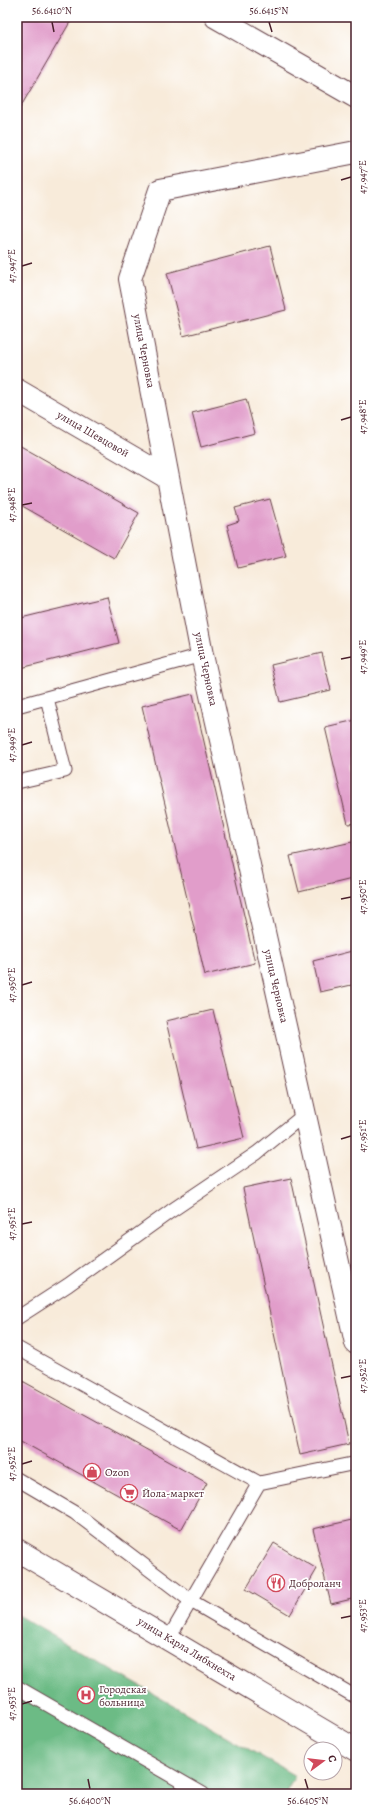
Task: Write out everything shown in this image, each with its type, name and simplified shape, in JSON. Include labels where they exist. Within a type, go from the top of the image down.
[{"type":"street","points":[[216,17],[356,97]]},
{"type":"street","name":"улица Черновка","points":[[356,152],[160,190],[130,279],[202,655],[356,1343]]},
{"type":"street","name":"улица Шевцовой","points":[[17,390],[168,478]]},
{"type":"street","name":"улица Карла Либкнехта","points":[[17,1550],[169,1638],[356,1750]]},
{"type":"lane","points":[[17,706],[202,655]]},
{"type":"lane","points":[[17,782],[65,771],[47,698]]},
{"type":"lane","points":[[17,1318],[68,1285],[171,1211],[258,1153],[305,1114]]},
{"type":"lane","points":[[17,1348],[259,1483],[356,1463]]},
{"type":"lane","points":[[17,1479],[75,1513],[191,1601],[356,1696]]},
{"type":"lane","points":[[169,1638],[259,1483]]},
{"type":"lane","points":[[17,1687],[203,1794]]},
{"type":"green space","name":"Городская больница","points":[[17,1615],[295,1776],[285,1794],[17,1794]]},
{"type":"building","points":[[17,17],[73,17],[17,113]]},
{"type":"building","points":[[270,246],[286,310],[183,336],[167,273]]},
{"type":"building","points":[[246,399],[255,433],[201,447],[192,413]]},
{"type":"building","points":[[17,444],[139,513],[114,558],[17,503]]},
{"type":"building","points":[[270,499],[286,556],[238,568],[227,525],[239,521],[235,508]]},
{"type":"building","points":[[107,597],[119,643],[17,669],[17,619]]},
{"type":"building","points":[[322,653],[331,690],[280,702],[271,665]]},
{"type":"building","points":[[193,694],[255,963],[205,975],[142,706]]},
{"type":"building","points":[[356,720],[356,823],[348,824],[325,727]]},
{"type":"building","points":[[352,842],[356,858],[356,878],[299,892],[290,856]]},
{"type":"building","points":[[356,950],[356,984],[320,992],[313,961]]},
{"type":"building","points":[[213,1010],[244,1138],[196,1149],[166,1021]]},
{"type":"building","points":[[291,1178],[349,1444],[300,1455],[243,1188]]},
{"type":"building","points":[[17,1378],[207,1483],[181,1530],[17,1439]]},
{"type":"building","points":[[356,1519],[356,1598],[331,1604],[313,1529]]},
{"type":"building","name":"Доброланч","points":[[274,1543],[317,1569],[290,1615],[246,1589]]},
{"type":"place","name":"Ozon","points":[[92,1472]]},
{"type":"place","name":"Йола-маркет","points":[[129,1493]]},
{"type":"place","name":"Доброланч","points":[[276,1583]]},
{"type":"place","name":"Городская больница","points":[[86,1695]]}]
